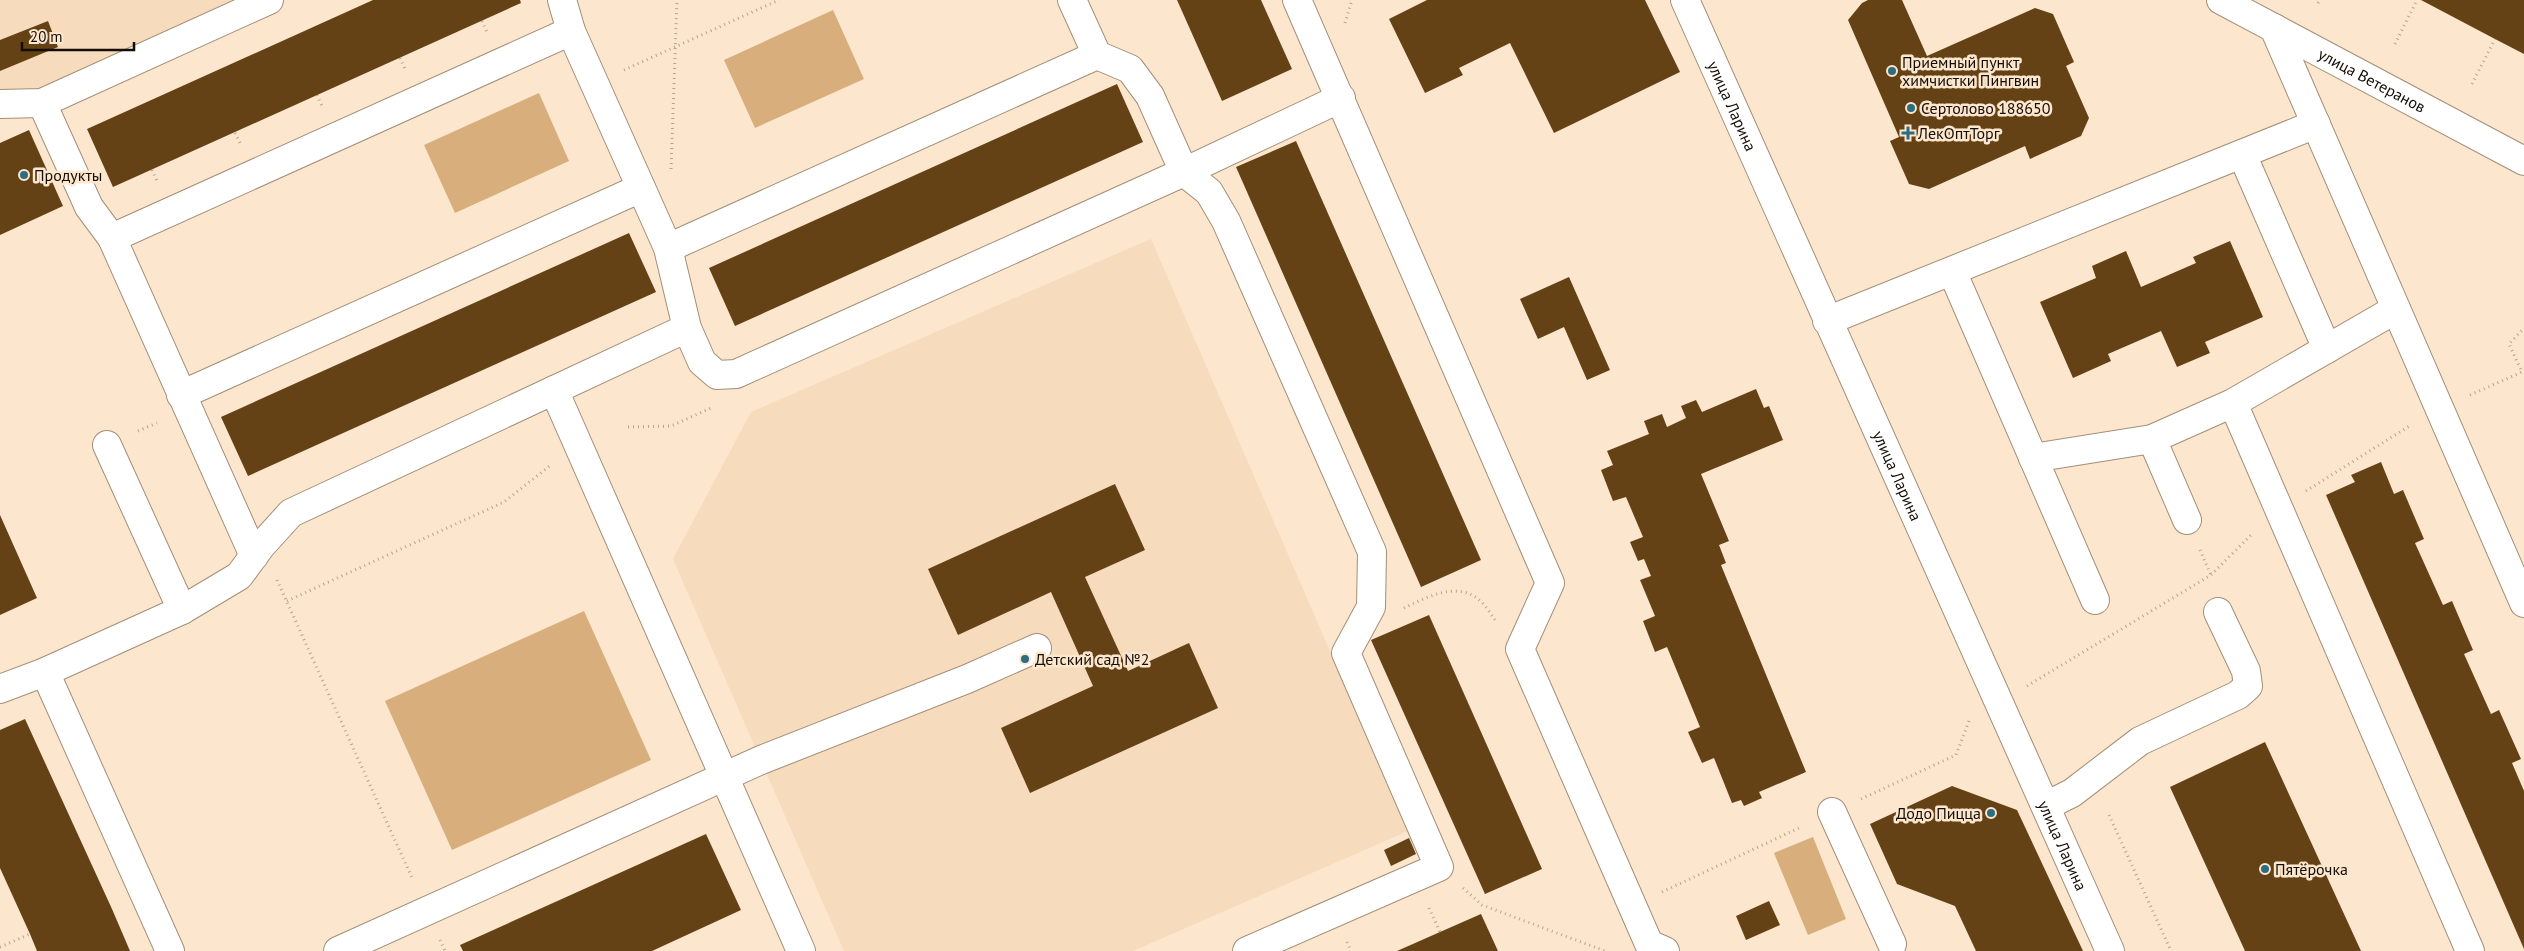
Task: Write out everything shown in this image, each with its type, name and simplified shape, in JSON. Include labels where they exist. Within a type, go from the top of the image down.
[{"type":"street","points":[[0,104],[42,103],[269,0]]},
{"type":"street","points":[[562,0],[571,31],[668,248],[687,328],[702,362],[717,375],[736,374],[1184,172],[1341,98]]},
{"type":"street","points":[[1072,0],[1097,55],[1130,69],[1150,96],[1184,172],[1209,192],[1226,221],[1372,552],[1371,607],[1346,652],[1439,867],[1247,951]]},
{"type":"street","points":[[1297,0],[1550,583],[1520,649],[1649,949]]},
{"type":"street","name":"улица Ларина","points":[[1685,0],[2110,951]]},
{"type":"street","name":"улица Ветеранов","points":[[2220,0],[2524,161]]},
{"type":"street","points":[[2274,28],[2524,603]]},
{"type":"street","points":[[112,238],[571,31]]},
{"type":"street","points":[[668,248],[1097,55]]},
{"type":"street","points":[[42,103],[89,207],[112,238],[184,402],[258,551]]},
{"type":"street","points":[[1828,321],[2316,124]]},
{"type":"street","points":[[2242,154],[2327,349]]},
{"type":"street","points":[[184,402],[642,188]]},
{"type":"street","points":[[1952,271],[2095,600]]},
{"type":"street","points":[[2033,458],[2152,439],[2233,403],[2396,309]]},
{"type":"street","points":[[0,689],[45,672],[182,610],[239,576],[291,513],[687,328]]},
{"type":"street","points":[[554,390],[724,776],[792,948]]},
{"type":"street","points":[[2233,403],[2470,951]]},
{"type":"street","points":[[2152,439],[2187,520]]},
{"type":"street","points":[[107,445],[182,610]]},
{"type":"street","points":[[2046,806],[2072,793],[2140,742],[2238,695],[2248,686],[2246,671],[2218,612]]},
{"type":"street","points":[[338,951],[724,776],[967,679],[1037,648]]},
{"type":"street","points":[[45,672],[170,951]]},
{"type":"street","points":[[1832,812],[1889,949]]},
{"type":"path","points":[[671,171],[678,0]]},
{"type":"path","points":[[594,84],[779,0]]},
{"type":"path","points":[[2395,44],[2417,0]]},
{"type":"path","points":[[2472,84],[2495,39]]},
{"type":"path","points":[[2440,408],[2522,372],[2509,344],[2524,328]]},
{"type":"path","points":[[107,445],[184,402]]},
{"type":"path","points":[[2312,487],[2406,429]]},
{"type":"path","points":[[286,601],[504,502],[552,464]]},
{"type":"path","points":[[2020,690],[2211,575],[2278,508]]},
{"type":"path","points":[[258,551],[286,601],[445,951]]},
{"type":"path","points":[[1433,595],[1455,591],[1477,598],[1520,649]]},
{"type":"path","points":[[2109,815],[2171,951]]},
{"type":"path","points":[[1439,867],[1482,906],[1605,951]]},
{"type":"path","points":[[0,947],[30,934]]},
{"type":"shaded area","points":[[0,0],[238,0],[0,108]]},
{"type":"shaded area","points":[[833,10],[864,79],[755,128],[724,60]]},
{"type":"shaded area","points":[[539,93],[569,161],[455,213],[424,145]]},
{"type":"shaded area","name":"Детский сад №2","points":[[1151,239],[1408,831],[1133,951],[844,951],[673,559],[751,412]]},
{"type":"shaded area","points":[[584,611],[651,760],[452,850],[385,701]]},
{"type":"shaded area","points":[[1813,837],[1846,919],[1808,935],[1774,853]]},
{"type":"building","points":[[373,0],[520,0],[521,3],[113,187],[87,129]]},
{"type":"building","points":[[1177,0],[1261,0],[1292,69],[1222,101]]},
{"type":"building","points":[[1427,0],[1645,0],[1680,72],[1554,133],[1510,43],[1459,68],[1463,75],[1425,93],[1389,19]]},
{"type":"building","points":[[1868,0],[1902,0],[1927,56],[2035,8],[2053,14],[2074,62],[2066,66],[2089,118],[2081,136],[2030,159],[2025,146],[1929,189],[1909,184],[1890,141],[1899,137],[1848,20],[1862,3]]},
{"type":"building","points":[[2421,0],[2524,0],[2524,54],[2495,39]]},
{"type":"building","points":[[48,21],[58,47],[0,71],[0,40]]},
{"type":"building","points":[[1117,84],[1143,142],[735,326],[709,268]]},
{"type":"building","name":"Продукты","points":[[29,130],[63,206],[0,235],[0,143]]},
{"type":"building","points":[[1296,141],[1481,560],[1421,587],[1236,167]]},
{"type":"building","points":[[629,233],[656,292],[248,476],[221,417]]},
{"type":"building","points":[[2230,241],[2263,317],[2205,342],[2210,353],[2177,367],[2161,331],[2108,354],[2111,361],[2073,378],[2040,302],[2096,278],[2092,266],[2126,251],[2141,287],[2196,263],[2193,257]]},
{"type":"building","points":[[1569,277],[1610,370],[1587,380],[1564,327],[1538,339],[1520,299]]},
{"type":"building","points":[[1756,389],[1764,408],[1769,406],[1783,440],[1701,474],[1729,541],[1719,545],[1726,563],[1721,565],[1806,772],[1759,792],[1762,798],[1744,806],[1741,800],[1732,803],[1714,758],[1702,763],[1688,732],[1700,727],[1667,647],[1655,652],[1643,621],[1655,616],[1640,580],[1651,576],[1644,559],[1638,561],[1630,542],[1643,537],[1626,497],[1613,501],[1601,470],[1613,465],[1607,451],[1649,434],[1644,421],[1662,414],[1667,427],[1686,418],[1681,406],[1696,400],[1702,412]]},
{"type":"building","points":[[2381,462],[2394,494],[2403,490],[2424,539],[2415,543],[2443,605],[2452,601],[2473,650],[2464,654],[2491,714],[2499,710],[2521,759],[2512,763],[2524,791],[2524,949],[2326,495],[2355,482],[2351,475]]},
{"type":"building","points":[[1115,484],[1145,550],[1085,577],[1128,671],[1189,643],[1218,708],[1030,793],[1001,728],[1093,686],[1051,592],[958,635],[928,569]]},
{"type":"building","points":[[0,515],[37,598],[0,615]]},
{"type":"building","points":[[1429,615],[1542,869],[1485,894],[1371,640]]},
{"type":"building","points":[[25,719],[130,951],[37,951],[0,868],[0,730]]},
{"type":"building","name":"Пятёрочка","points":[[2265,742],[2361,951],[2245,951],[2170,787]]},
{"type":"building","points":[[1952,786],[2017,810],[2083,951],[1976,951],[1955,906],[1897,884],[1870,824]]},
{"type":"building","points":[[706,834],[741,910],[652,951],[463,951],[460,945]]},
{"type":"building","points":[[1409,838],[1416,854],[1391,866],[1384,850]]},
{"type":"building","points":[[1769,901],[1780,925],[1746,940],[1736,916]]},
{"type":"building","points":[[1481,914],[1498,951],[1397,951],[1440,932]]},
{"type":"place","name":"Приемный пункт химчистки Пингвин","points":[[1892,71]]},
{"type":"place","name":"Сертолово 188650","points":[[1911,108]]},
{"type":"place","name":"ЛекОптТорг","points":[[1908,133]]},
{"type":"place","name":"Продукты","points":[[24,175]]},
{"type":"place","name":"Детский сад №2","points":[[1025,659]]},
{"type":"place","name":"Додо Пицца","points":[[1991,813]]},
{"type":"place","name":"Пятёрочка","points":[[2265,869]]}]
